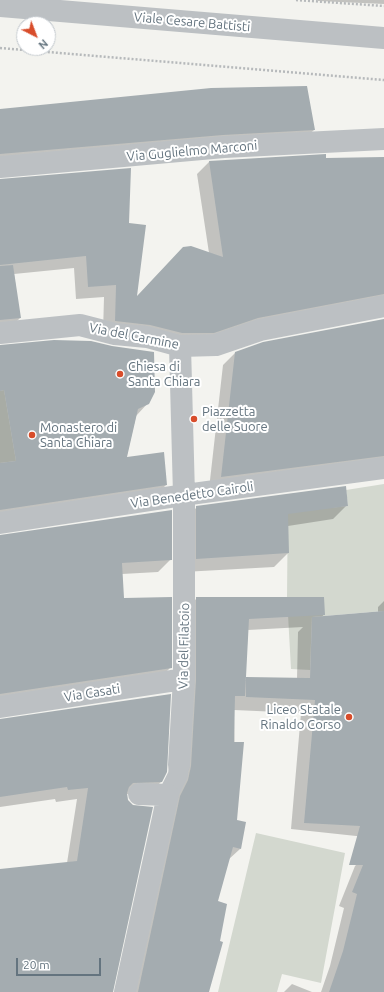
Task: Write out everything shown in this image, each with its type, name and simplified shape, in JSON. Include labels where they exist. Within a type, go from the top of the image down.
[{"type":"street","name":"Viale Cesare Battisti","points":[[0,6],[384,38]]},
{"type":"street","name":"Via Guglielmo Marconi","points":[[0,167],[224,147],[384,139]]},
{"type":"street","name":"Via del Carmine","points":[[0,333],[80,325],[115,334],[147,337],[180,346],[216,345],[260,330],[384,306]]},
{"type":"street","points":[[180,346],[184,495]]},
{"type":"street","name":"Via Benedetto Cairoli","points":[[0,523],[184,495],[384,468]]},
{"type":"street","name":"Via del Filatoio","points":[[125,992],[168,795],[178,775],[184,679],[184,495]]},
{"type":"street","name":"Via Casati","points":[[0,707],[184,679]]},
{"type":"street","points":[[139,794],[168,795]]},
{"type":"path","points":[[296,0],[384,6]]},
{"type":"path","points":[[0,48],[384,80]]},
{"type":"shaded area","points":[[4,390],[16,461],[0,463],[0,391]]},
{"type":"shaded area","points":[[384,484],[384,611],[312,617],[310,670],[291,669],[287,597],[288,494],[326,492],[328,508],[348,506],[346,490]]},
{"type":"shaded area","points":[[256,833],[345,853],[321,983],[282,974],[277,992],[218,992]]},
{"type":"building","points":[[307,86],[315,130],[223,135],[0,154],[0,109],[211,88]]},
{"type":"building","points":[[326,154],[326,158],[384,157],[384,294],[258,318],[214,333],[182,333],[150,325],[115,321],[116,285],[88,287],[86,256],[0,265],[0,179],[131,168],[129,223],[146,225],[137,296],[183,247],[191,246],[223,257],[209,161]]},
{"type":"building","points":[[13,265],[21,318],[0,320],[0,266]]},
{"type":"building","points":[[384,319],[384,456],[221,477],[235,352],[263,342]]},
{"type":"building","name":"Monastero di Santa Chiara","points":[[54,340],[91,341],[112,346],[154,352],[155,392],[149,404],[138,409],[127,457],[164,452],[167,485],[0,510],[0,463],[16,461],[4,390],[0,391],[0,345]]},
{"type":"building","points":[[346,486],[348,506],[288,514],[289,553],[196,559],[196,506]]},
{"type":"building","points":[[172,510],[172,560],[122,563],[124,598],[172,597],[172,668],[0,694],[0,535]]},
{"type":"building","points":[[196,597],[324,597],[325,615],[249,619],[245,696],[235,696],[234,742],[244,742],[237,820],[246,822],[241,849],[233,847],[218,901],[227,904],[220,941],[223,942],[209,992],[138,992],[180,796],[188,780],[191,766],[196,680]]},
{"type":"building","name":"Liceo Statale Rinaldo Corso","points":[[384,611],[384,992],[329,992],[343,951],[357,894],[352,892],[363,865],[349,865],[360,826],[304,823],[315,700],[246,697],[246,677],[310,678],[312,617]]},
{"type":"building","points":[[171,694],[167,772],[162,782],[133,783],[129,787],[127,793],[128,800],[133,805],[153,807],[113,992],[0,992],[0,869],[77,861],[88,788],[68,790],[67,787],[0,797],[0,719]]},
{"type":"place","name":"Chiesa di Santa Chiara","points":[[120,374]]},
{"type":"place","name":"Piazzetta delle Suore","points":[[194,419]]},
{"type":"place","name":"Monastero di Santa Chiara","points":[[32,435]]},
{"type":"place","name":"Liceo Statale Rinaldo Corso","points":[[349,717]]}]
